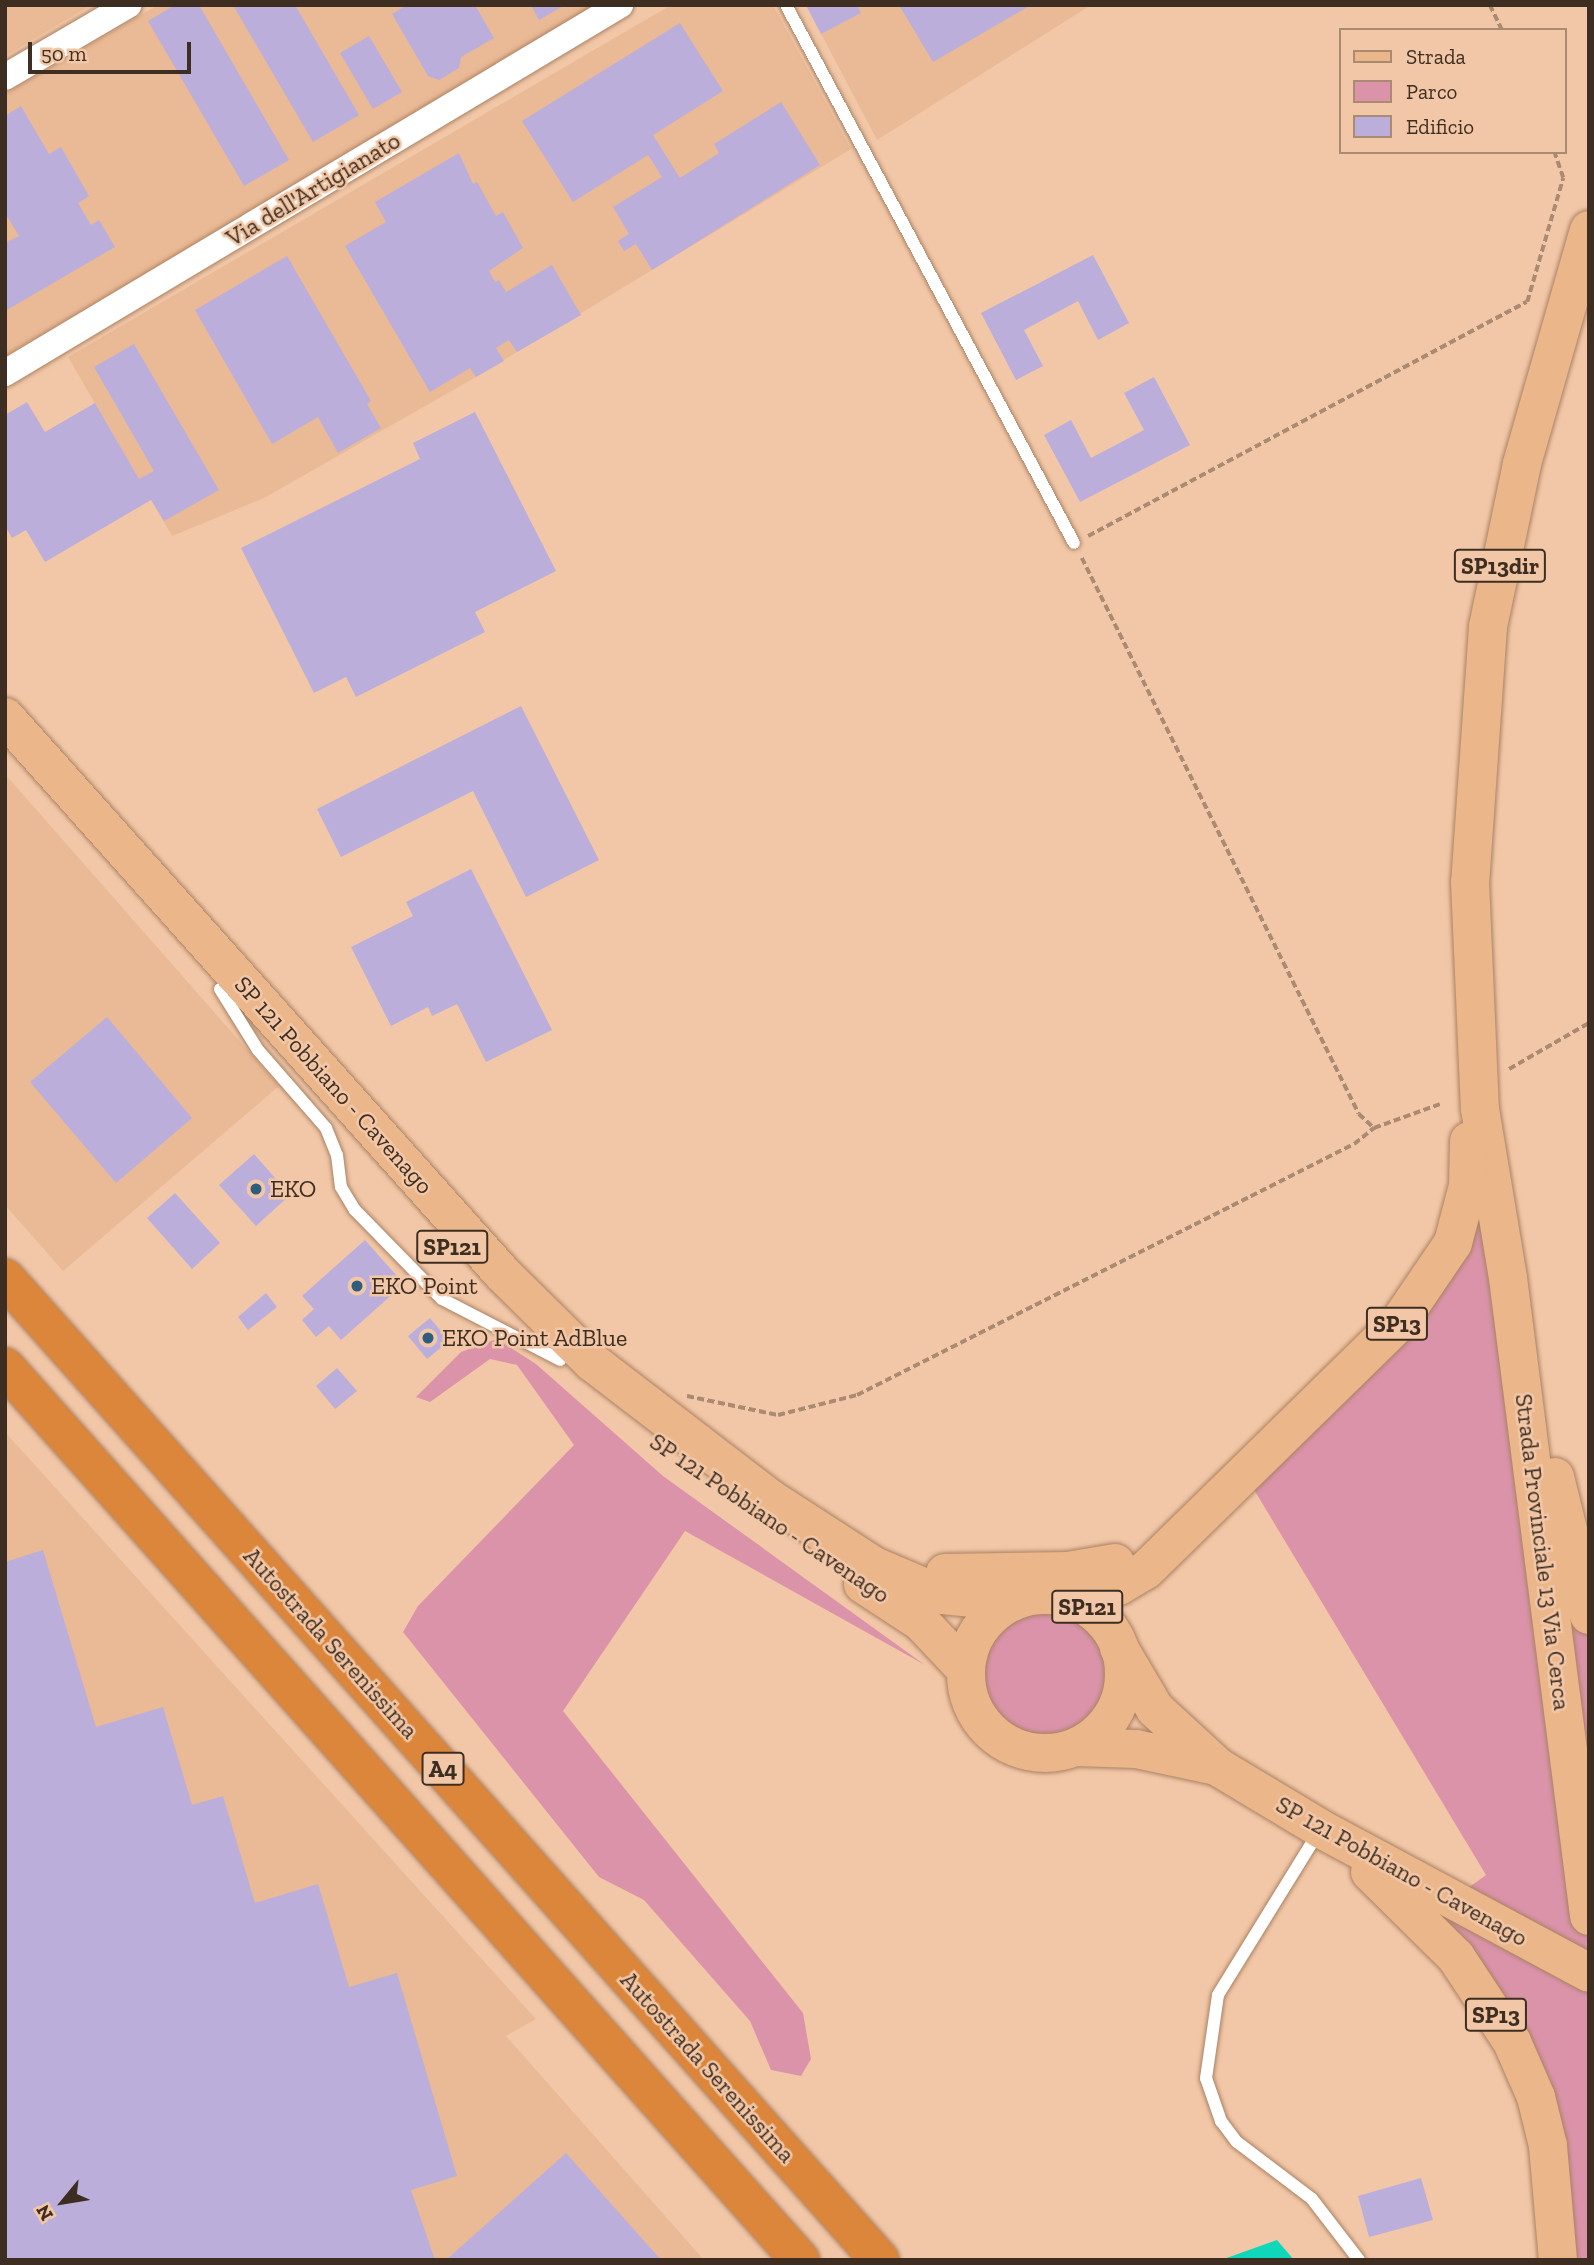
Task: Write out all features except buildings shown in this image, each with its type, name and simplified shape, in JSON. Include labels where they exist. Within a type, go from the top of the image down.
[{"type":"highway","name":"Autostrada Serenissima","points":[[5,1278],[880,2260]]},
{"type":"highway","name":"A4","points":[[5,1367],[800,2260]]},
{"type":"highway","points":[[662,2104],[699,2182],[766,2260]]},
{"type":"main road","name":"SP13dir","points":[[1493,1188],[1480,1109],[1470,911],[1471,824],[1488,627],[1522,464],[1589,230]]},
{"type":"main road","name":"SP 121 Pobbiano - Cavenago","points":[[5,717],[502,1273],[564,1336],[642,1403],[738,1476],[899,1579],[943,1595],[1013,1602],[1041,1595],[1067,1598],[1098,1615],[1155,1709],[1218,1767],[1321,1829],[1589,1973]]},
{"type":"main road","name":"SP 121 Pobbiano - Cavenago","points":[[5,749],[220,989],[560,1360],[640,1429],[742,1504],[921,1622],[966,1670]]},
{"type":"main road","name":"SP13","points":[[1067,1598],[1138,1576],[1400,1321],[1453,1243],[1470,1173],[1455,988],[1470,911]]},
{"type":"main road","points":[[1493,1188],[1515,1264],[1546,1438],[1589,1615]]},
{"type":"main road","name":"Strada Provinciale 13 Via Cerca","points":[[1493,1188],[1589,1916]]},
{"type":"main road","name":"SP13","points":[[738,1476],[871,1549],[923,1568],[969,1575],[1068,1571],[1115,1563],[1149,1546],[1242,1475]]},
{"type":"main road","name":"SP 121 Pobbiano - Cavenago","points":[[1013,1602],[978,1630],[966,1670],[973,1707],[1002,1741],[1041,1753],[1076,1747],[1147,1751],[1218,1767]]},
{"type":"main road","name":"SP 121 Pobbiano - Cavenago","points":[[1076,1747],[1098,1732],[1117,1705],[1124,1676],[1119,1648]]},
{"type":"main road","name":"SP13","points":[[1321,1829],[1442,1941],[1512,2042],[1548,2146],[1558,2260]]},
{"type":"street","points":[[5,77],[128,5]]},
{"type":"street","name":"Via dell'Artigianato","points":[[5,373],[620,5]]},
{"type":"lane","points":[[786,5],[1074,543]]},
{"type":"lane","points":[[1321,1829],[1218,1994],[1207,2038],[1206,2078],[1221,2121],[1237,2142],[1312,2199],[1359,2260]]},
{"type":"path","points":[[1490,5],[1501,28]]},
{"type":"path","points":[[1374,1128],[1359,1114],[1074,543],[1527,302],[1563,178],[1555,154]]},
{"type":"path","points":[[1496,1076],[1589,1023]]},
{"type":"path","points":[[642,1403],[692,1395],[778,1415],[857,1395],[1354,1144],[1374,1128],[1440,1104]]},
{"type":"shaded area","points":[[5,5],[91,5],[5,56]]},
{"type":"shaded area","points":[[158,5],[601,5],[5,356],[5,94]]},
{"type":"shaded area","points":[[671,5],[773,5],[851,149],[476,377],[264,498],[172,536],[68,357]]},
{"type":"shaded area","points":[[806,5],[1091,5],[877,140]]},
{"type":"shaded area","points":[[5,774],[279,1086],[63,1271],[5,1205]]},
{"type":"shaded area","points":[[5,1432],[536,2019],[506,2036],[704,2260],[5,2260]]},
{"type":"green space","points":[[1481,1205],[1589,1636],[1589,2260],[1568,2260],[1568,2205],[1438,1910],[1486,1875],[1250,1483]]},
{"type":"green space","points":[[497,1339],[536,1364],[663,1476],[925,1665],[685,1531],[563,1711],[803,2013],[811,2059],[801,2076],[771,2070],[750,2021],[644,1900],[599,1877],[403,1632],[418,1606],[574,1445],[517,1365],[490,1359],[430,1402],[416,1397],[461,1352]]},
{"type":"green space","points":[[1042,1611],[1067,1616],[1087,1630],[1101,1650],[1106,1675],[1101,1700],[1087,1720],[1067,1734],[1042,1739],[1017,1734],[997,1720],[983,1700],[978,1675],[983,1650],[997,1630],[1017,1616]]},
{"type":"water","points":[[1277,2240],[1294,2260],[1221,2260]]},
{"type":"place","name":"EKO","points":[[256,1189]]},
{"type":"place","name":"EKO Point","points":[[357,1286]]},
{"type":"place","name":"EKO Point AdBlue","points":[[428,1338]]}]
